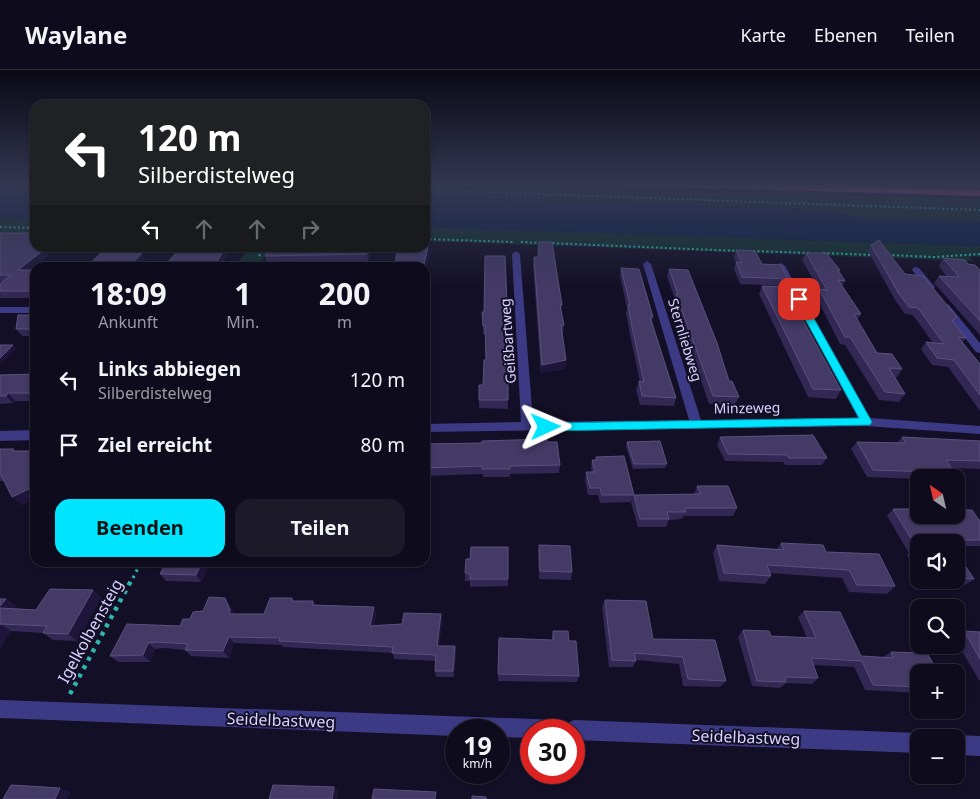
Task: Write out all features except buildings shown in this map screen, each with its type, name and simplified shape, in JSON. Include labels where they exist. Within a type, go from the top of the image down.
[{"type":"street","name":"Geißbartweg","points":[[516,254],[527,427]]},
{"type":"street","points":[[387,262],[388,255]]},
{"type":"street","name":"Sternliebweg","points":[[647,264],[696,423]]},
{"type":"street","points":[[780,266],[866,422]]},
{"type":"street","points":[[916,270],[980,350]]},
{"type":"street","points":[[0,310],[30,310]]},
{"type":"street","name":"Minzeweg","points":[[430,428],[866,422],[980,430]]},
{"type":"street","points":[[0,436],[30,435]]},
{"type":"street","name":"Seidelbastweg","points":[[0,709],[520,729]]},
{"type":"street","name":"Seidelbastweg","points":[[585,730],[910,743]]},
{"type":"street","points":[[965,745],[980,746]]},
{"type":"path","points":[[0,227],[30,228]]},
{"type":"path","points":[[430,238],[744,251]]},
{"type":"path","points":[[753,251],[810,253]]},
{"type":"path","points":[[819,253],[876,255]]},
{"type":"path","points":[[885,255],[934,257],[980,254]]},
{"type":"path","name":"Igelkolbensteig","points":[[60,712],[139,567]]},
{"type":"green space","points":[[0,219],[30,219],[30,235],[0,234]]},
{"type":"green space","points":[[897,219],[980,219],[980,222]]},
{"type":"green space","points":[[430,227],[980,246],[980,257],[972,256],[970,258],[973,261],[430,241]]},
{"type":"green space","points":[[245,252],[267,252],[261,262],[239,262]]},
{"type":"water","points":[[430,219],[897,219],[980,222],[980,246],[430,227]]},
{"type":"route","points":[[546,427],[696,423],[866,422],[799,299]]}]
